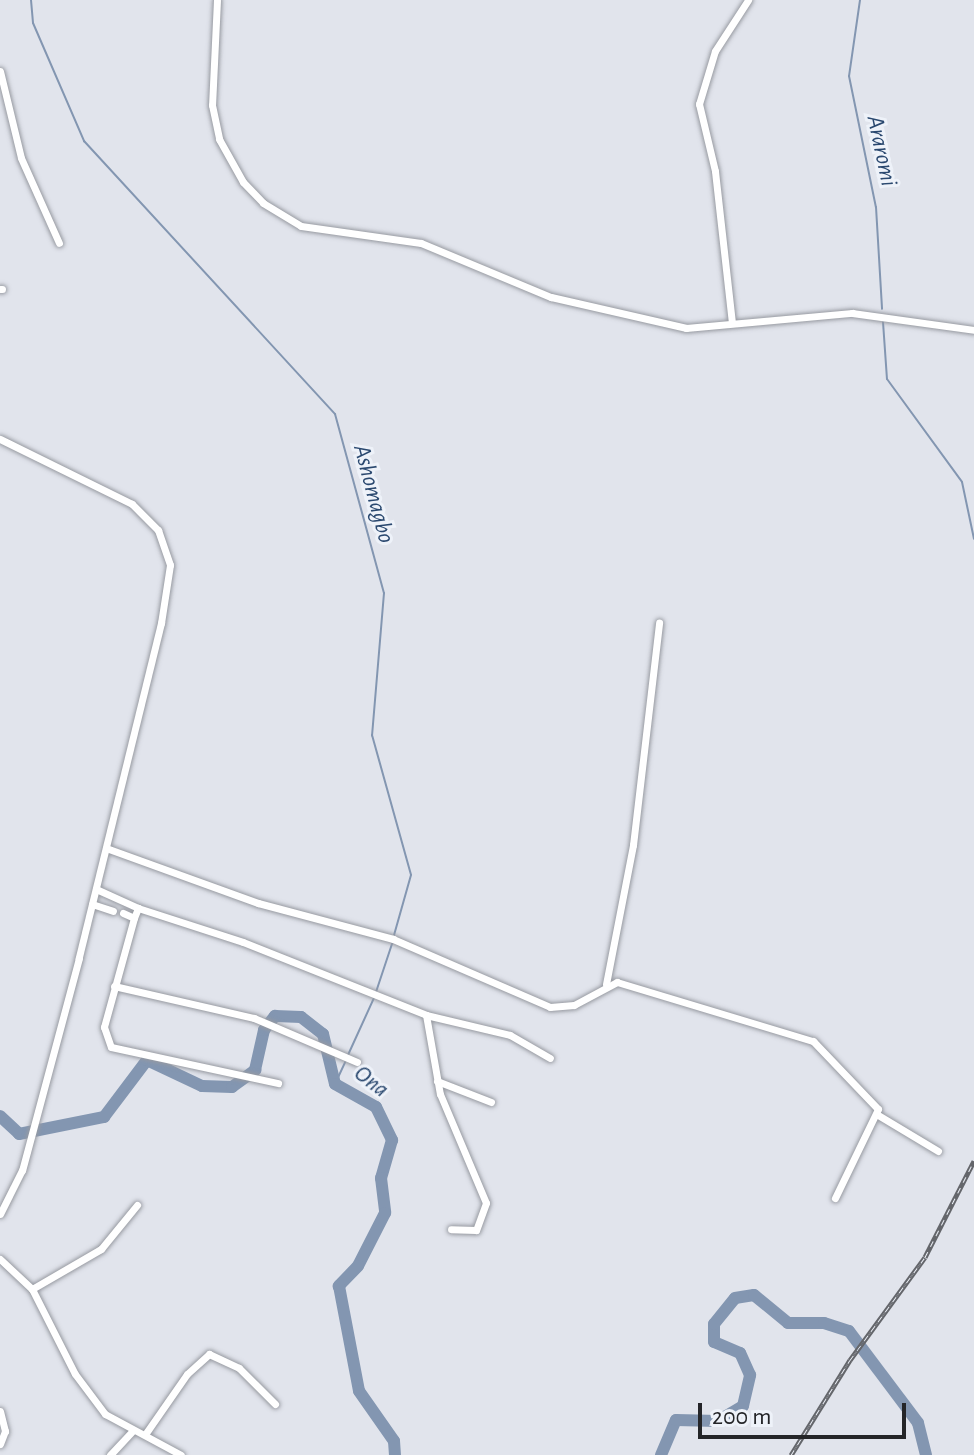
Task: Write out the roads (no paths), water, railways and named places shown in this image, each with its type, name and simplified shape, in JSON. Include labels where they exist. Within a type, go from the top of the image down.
[{"type":"street","points":[[217,0],[212,105],[219,139],[243,182],[281,215],[315,231],[421,243],[575,303],[686,328],[876,314],[941,329],[974,330]]},
{"type":"street","points":[[732,323],[715,171],[699,104],[715,51],[748,0]]},
{"type":"street","points":[[0,71],[18,150],[59,243]]},
{"type":"street","points":[[0,439],[132,504],[154,524],[168,553],[164,611],[96,889],[30,1142],[16,1185],[0,1214]]},
{"type":"street","points":[[606,984],[633,845],[659,623]]},
{"type":"street","points":[[106,848],[248,900],[393,939],[550,1007],[574,1005],[606,984],[629,985],[813,1041],[875,1101],[878,1115],[835,1198]]},
{"type":"street","points":[[96,889],[138,908],[243,942],[426,1015],[510,1035],[550,1058]]},
{"type":"street","points":[[92,904],[113,911]]},
{"type":"street","points":[[138,908],[114,986],[104,1034],[117,1051],[278,1083]]},
{"type":"street","points":[[123,913],[134,918]]},
{"type":"street","points":[[114,986],[254,1018],[357,1062]]},
{"type":"street","points":[[426,1015],[437,1081],[486,1203],[476,1230],[451,1229]]},
{"type":"street","points":[[437,1081],[491,1102]]},
{"type":"street","points":[[878,1115],[938,1151]]},
{"type":"street","points":[[32,1289],[101,1249],[137,1205]]},
{"type":"street","points":[[0,1259],[32,1289],[86,1392],[105,1414],[132,1431],[146,1433],[181,1455]]},
{"type":"street","points":[[146,1433],[187,1374],[209,1354],[239,1368],[275,1404]]},
{"type":"street","points":[[0,1411],[5,1431],[0,1444]]},
{"type":"street","points":[[110,1455],[132,1431]]},
{"type":"waterway","name":"Ashomagbo","points":[[31,0],[33,23],[84,141],[335,414],[384,593],[372,735],[411,875],[394,935]]},
{"type":"waterway","name":"Araromi","points":[[860,0],[849,76],[876,207],[882,309]]},
{"type":"waterway","name":"Araromi","points":[[883,322],[887,379],[962,482],[974,539]]},
{"type":"waterway","name":"Ashomagbo","points":[[376,992],[393,941]]},
{"type":"waterway","name":"Ashomagbo","points":[[348,1055],[374,998]]},
{"type":"waterway","name":"Ona","points":[[0,1116],[19,1134],[104,1117],[147,1060],[202,1086],[232,1087],[255,1070],[264,1030],[275,1016],[301,1017],[323,1034],[335,1084],[376,1107],[392,1140],[381,1178],[385,1213],[358,1266],[339,1286],[359,1391],[394,1441],[395,1455]]},
{"type":"waterway","name":"Ashomagbo","points":[[335,1084],[346,1060]]},
{"type":"waterway","name":"Ona","points":[[661,1455],[676,1420],[718,1421],[743,1406],[750,1375],[740,1353],[714,1342],[714,1324],[735,1298],[754,1295],[788,1323],[824,1323],[849,1331],[918,1423],[926,1455]]},
{"type":"railway","points":[[791,1455],[850,1360],[925,1257],[974,1161]]}]
